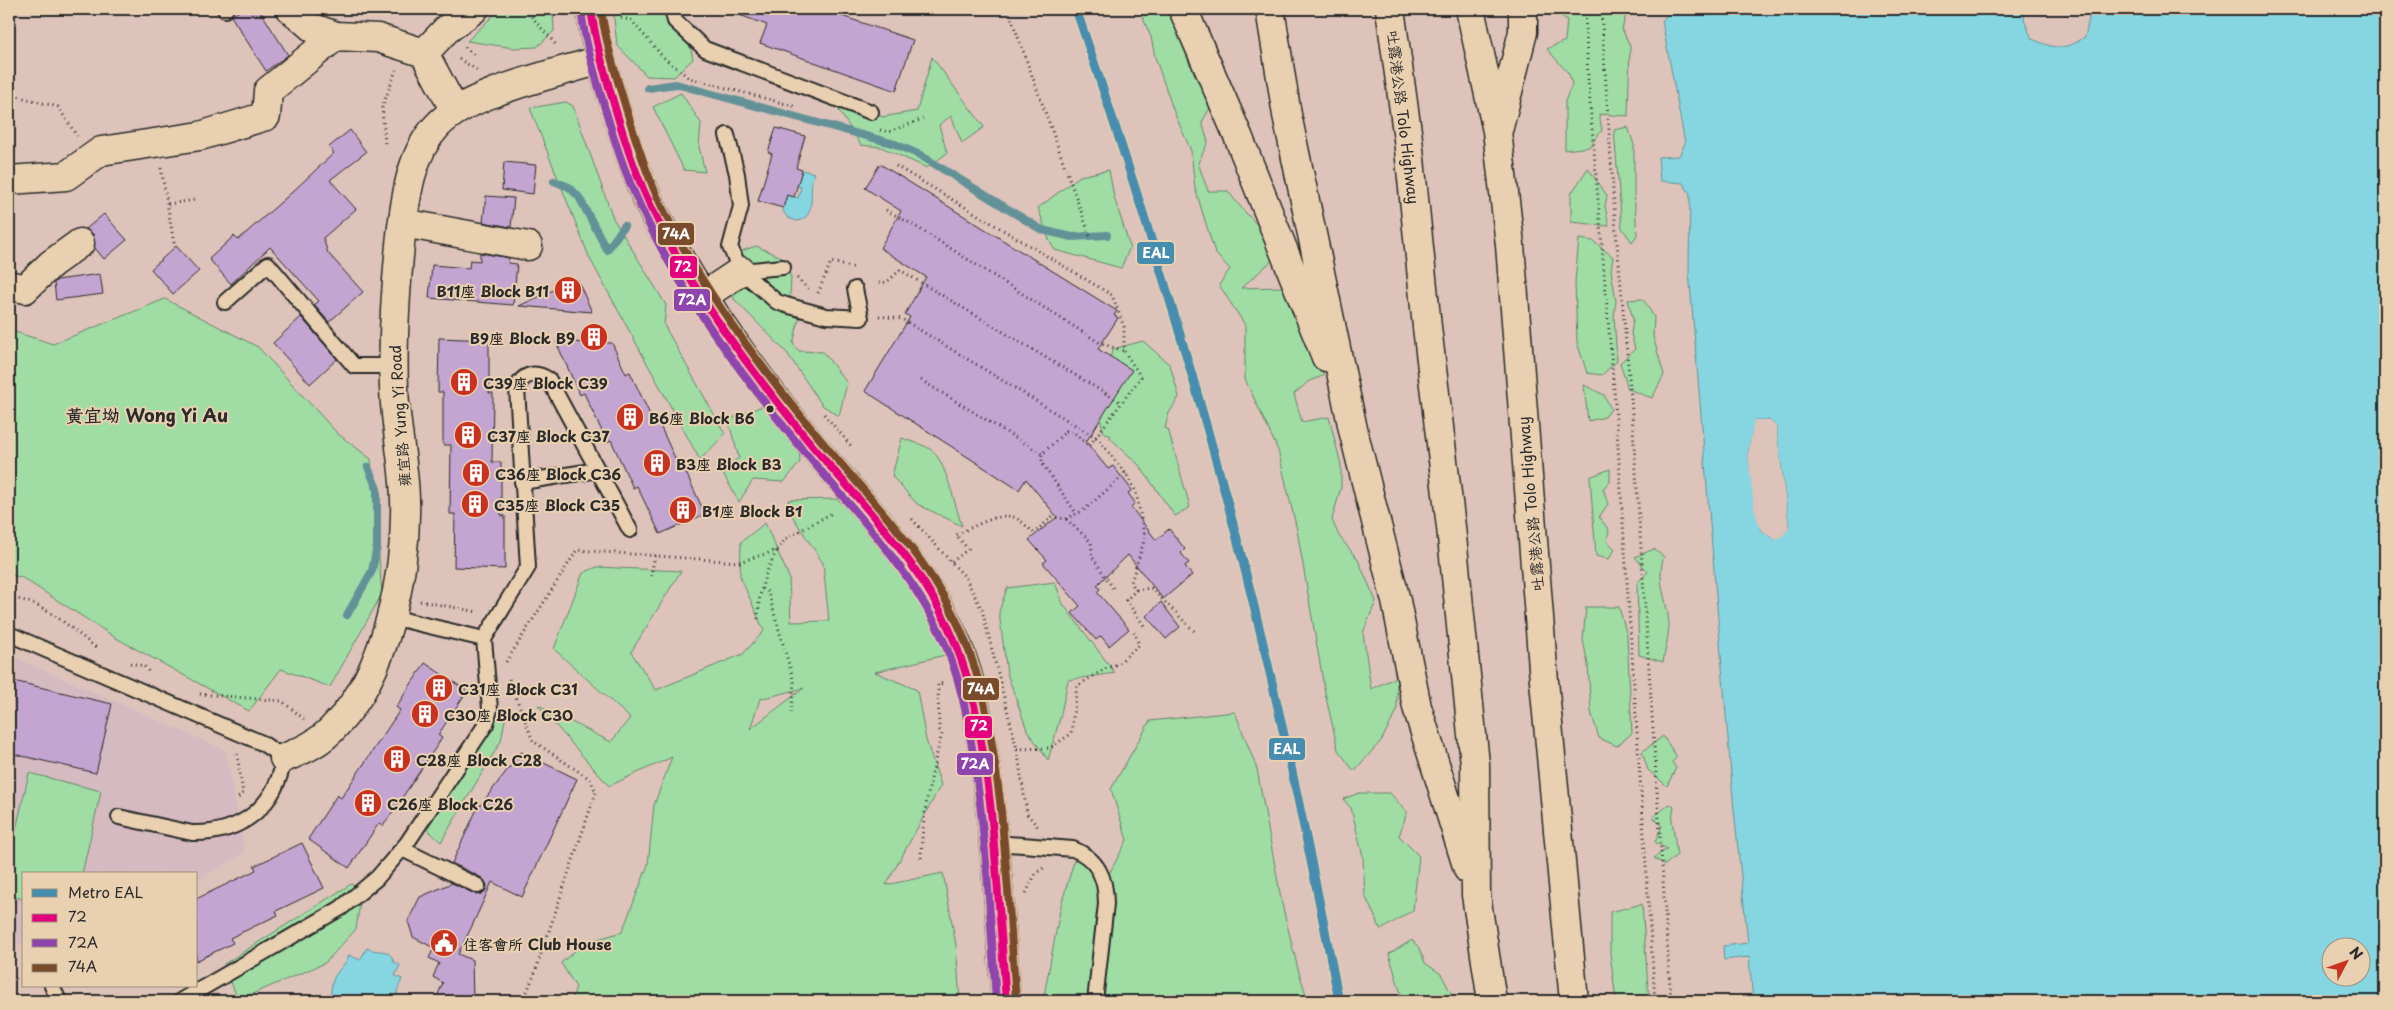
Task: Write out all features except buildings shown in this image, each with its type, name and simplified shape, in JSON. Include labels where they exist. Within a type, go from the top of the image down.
[{"type":"main road","points":[[291,9],[313,28],[336,36],[378,38],[415,50],[455,111]]},
{"type":"main road","points":[[415,50],[474,9]]},
{"type":"main road","points":[[591,9],[600,60],[640,181],[662,228],[702,297],[784,411],[898,547],[933,599],[957,645],[974,700],[996,843],[1006,1001]]},
{"type":"main road","points":[[1183,9],[1242,144],[1331,368],[1354,434]]},
{"type":"main road","points":[[1270,9],[1287,115],[1354,434],[1396,601],[1417,707],[1476,895]]},
{"type":"main road","name":"吐露港公路 Tolo Highway","points":[[1390,9],[1408,139],[1426,327],[1451,527],[1475,764],[1476,895],[1492,1001]]},
{"type":"main road","name":"吐露港公路 Tolo Highway","points":[[1470,9],[1498,130],[1510,245],[1541,646],[1574,1001]]},
{"type":"main road","points":[[1504,9],[1511,80]]},
{"type":"main road","points":[[1498,130],[1523,32],[1523,9]]},
{"type":"main road","points":[[9,180],[66,176],[100,151],[200,136],[266,116],[268,91],[336,36]]},
{"type":"main road","name":"雍宜路 Yung Yi Road","points":[[284,758],[304,750],[321,740],[349,710],[367,678],[382,643],[391,617],[402,571],[405,496],[398,442],[394,366],[396,278],[402,223],[412,169],[418,153],[438,125],[455,111],[481,98],[600,60]]},
{"type":"main road","points":[[402,223],[528,246]]},
{"type":"main road","points":[[9,285],[25,290],[51,264],[80,243]]},
{"type":"main road","points":[[702,297],[740,270]]},
{"type":"lane","points":[[672,9],[675,21],[705,49],[871,112]]},
{"type":"lane","points":[[727,134],[737,174],[741,206],[730,247],[740,270],[777,302],[826,316],[861,318],[855,289]]},
{"type":"lane","points":[[225,302],[268,264],[354,366],[394,366]]},
{"type":"lane","points":[[740,270],[789,270]]},
{"type":"lane","points":[[180,1001],[341,908],[377,878],[402,849],[489,717],[484,639],[528,567],[517,388],[520,381],[526,376],[534,374],[549,380],[630,530]]},
{"type":"lane","points":[[522,482],[598,470]]},
{"type":"lane","points":[[391,617],[484,639]]},
{"type":"lane","points":[[9,634],[262,742],[284,758],[278,782],[266,804],[253,815],[228,828],[204,833],[192,833],[119,816]]},
{"type":"lane","points":[[996,843],[1074,849],[1084,853],[1099,868],[1106,891],[1106,904],[1095,1001]]},
{"type":"lane","points":[[402,849],[478,886]]},
{"type":"lane","points":[[53,988],[59,1001]]},
{"type":"path","points":[[525,9],[555,44]]},
{"type":"path","points":[[1008,9],[1090,236]]},
{"type":"path","points":[[1585,9],[1588,79],[1616,412],[1655,1001]]},
{"type":"path","points":[[1601,9],[1615,220],[1631,398],[1671,1001]]},
{"type":"path","points":[[462,45],[476,56]]},
{"type":"path","points":[[385,143],[382,108],[415,50]]},
{"type":"path","points":[[9,94],[58,107],[91,158]]},
{"type":"path","points":[[156,142],[174,243]]},
{"type":"path","points":[[896,166],[1112,295],[1124,327],[1124,351],[1141,377],[1094,436],[1089,446],[1072,430],[1066,431],[1042,454],[1042,463],[1076,513]]},
{"type":"path","points":[[168,204],[194,200]]},
{"type":"path","points":[[886,210],[915,226],[1100,343],[1124,351]]},
{"type":"path","points":[[789,270],[817,296],[823,282]]},
{"type":"path","points":[[879,283],[887,282],[900,270],[1120,402]]},
{"type":"path","points":[[872,318],[880,316],[902,319],[1094,436],[1126,473],[1136,492],[1145,538],[1131,582],[1136,590]]},
{"type":"path","points":[[921,380],[1042,454]]},
{"type":"path","points":[[952,562],[968,549],[956,535],[1002,516],[1014,516],[1034,533],[1052,517],[1066,518],[1084,510],[1126,473]]},
{"type":"path","points":[[758,619],[766,569],[785,539],[837,510]]},
{"type":"path","points":[[1066,518],[1091,542],[1093,558],[1113,588]]},
{"type":"path","points":[[504,666],[577,550],[739,562],[778,550]]},
{"type":"path","points":[[651,576],[655,555]]},
{"type":"path","points":[[1145,627],[1126,600],[1136,590],[1151,588],[1194,632]]},
{"type":"path","points":[[762,589],[768,592],[794,682],[792,715]]},
{"type":"path","points":[[9,598],[21,599],[37,605],[103,653]]},
{"type":"path","points":[[415,600],[487,613]]},
{"type":"path","points":[[1017,749],[1050,748],[1070,734],[1077,686],[1108,667],[1118,664],[1139,645],[1134,632]]},
{"type":"path","points":[[127,662],[144,666],[155,679]]},
{"type":"path","points":[[507,675],[534,741],[590,779],[596,792],[538,966],[523,1001]]},
{"type":"path","points":[[921,858],[921,840],[933,768],[942,734],[940,729],[938,684],[947,682]]},
{"type":"path","points":[[194,693],[282,701],[307,721]]},
{"type":"path","points":[[235,801],[243,793],[236,751]]},
{"type":"path","points":[[1027,900],[1026,890],[1036,873],[1049,864]]},
{"type":"shaded area","points":[[9,655],[225,750],[245,852],[198,881],[198,872],[22,872],[22,944],[9,947]]},
{"type":"green space","points":[[500,9],[553,9],[554,31],[537,47],[514,48],[467,41]]},
{"type":"green space","points":[[613,9],[682,9],[693,59],[674,77],[647,76],[617,45]]},
{"type":"green space","points":[[1139,9],[1177,9],[1183,32],[1181,41],[1190,65],[1210,86],[1210,108],[1202,122],[1208,142],[1198,163],[1208,191],[1228,191],[1283,251],[1241,288],[1283,287],[1323,366],[1323,376],[1309,381],[1294,394],[1302,422],[1329,417],[1341,465],[1341,487],[1332,520],[1339,536],[1358,560],[1376,601],[1363,633],[1371,689],[1397,677],[1397,711],[1381,741],[1354,771],[1338,750],[1325,693],[1297,530],[1278,450],[1245,379],[1245,325],[1219,285],[1230,269],[1215,253],[1195,188],[1191,151],[1174,112],[1155,57],[1151,37]]},
{"type":"green space","points":[[1552,9],[1620,9],[1626,15],[1622,29],[1630,46],[1628,116],[1599,114],[1602,130],[1589,147],[1565,150],[1565,101],[1572,84],[1569,74],[1547,49],[1565,41],[1567,20]]},
{"type":"green space","points":[[932,57],[984,127],[962,143],[951,116],[939,125],[947,153],[927,168],[881,147],[861,145],[838,109],[868,105],[882,117],[917,111]]},
{"type":"green space","points":[[681,93],[701,123],[699,147],[705,172],[684,170],[653,107]]},
{"type":"green space","points":[[566,102],[573,106],[613,218],[666,305],[664,325],[725,434],[700,460],[590,259],[530,108]]},
{"type":"green space","points":[[1628,127],[1634,145],[1634,192],[1637,235],[1632,242],[1622,228],[1614,130]]},
{"type":"green space","points":[[1588,168],[1607,196],[1605,206],[1609,226],[1571,222],[1571,194]]},
{"type":"green space","points":[[1109,170],[1114,197],[1130,247],[1121,268],[1055,250],[1047,235],[1038,208],[1080,176]]},
{"type":"green space","points":[[1579,239],[1593,241],[1613,257],[1611,270],[1616,301],[1614,316],[1617,361],[1602,375],[1587,373],[1577,342],[1575,282]]},
{"type":"green space","points":[[756,246],[781,257],[791,277],[790,297],[799,319],[793,344],[799,351],[823,352],[847,383],[839,416],[822,405],[787,353],[734,299],[727,270],[730,255]]},
{"type":"green space","points":[[165,299],[258,347],[338,434],[371,459],[382,594],[330,687],[281,669],[249,711],[116,638],[21,577],[9,575],[9,330],[53,344]]},
{"type":"green space","points":[[1643,299],[1654,317],[1653,336],[1664,375],[1652,398],[1628,389],[1620,363],[1635,349],[1631,334],[1633,319],[1628,300]]},
{"type":"green space","points":[[1143,341],[1170,365],[1179,397],[1169,413],[1165,428],[1168,429],[1190,507],[1175,516],[1139,465],[1110,438],[1111,436],[1104,433],[1095,399],[1113,349]]},
{"type":"green space","points":[[1584,385],[1604,395],[1611,409],[1605,417],[1588,421]]},
{"type":"green space","points":[[775,406],[798,432],[800,462],[784,482],[753,480],[739,502],[721,470],[739,458],[728,420],[760,407]]},
{"type":"green space","points":[[902,438],[925,446],[936,455],[946,473],[962,526],[917,504],[892,476]]},
{"type":"green space","points":[[1610,469],[1610,482],[1603,488],[1608,504],[1599,517],[1609,530],[1607,541],[1615,549],[1609,559],[1596,556],[1590,477]]},
{"type":"green space","points":[[837,499],[940,593],[949,654],[875,672],[917,690],[926,740],[941,785],[886,885],[943,873],[956,945],[960,1001],[571,1001],[576,987],[561,963],[584,943],[622,932],[648,865],[654,805],[672,757],[609,786],[538,705],[611,742],[630,718],[554,649],[583,573],[597,567],[681,571],[631,652],[656,690],[743,654],[764,631],[740,576],[741,542],[765,523],[789,577],[791,622],[829,621],[823,563],[791,514],[788,500]],"holes":[[[804,688],[750,729],[760,699]]]},
{"type":"green space","points":[[1654,549],[1664,557],[1661,575],[1669,627],[1663,662],[1639,655],[1637,583],[1648,572],[1635,557]]},
{"type":"green space","points":[[1055,582],[1063,604],[1115,673],[1068,680],[1048,760],[1027,730],[1007,673],[999,612],[1007,588]]},
{"type":"green space","points":[[1586,607],[1619,607],[1627,636],[1632,733],[1617,746],[1599,738],[1591,712],[1588,665],[1583,640]]},
{"type":"green space","points":[[1235,712],[1257,769],[1282,904],[1308,1001],[1043,1001],[1061,905],[1075,858],[1087,866],[1101,889],[1127,840],[1111,789],[1150,721]]},
{"type":"green space","points":[[506,714],[501,741],[441,842],[415,818],[480,722]]},
{"type":"green space","points":[[1663,736],[1677,757],[1672,762],[1676,768],[1667,786],[1648,770],[1642,752]]},
{"type":"green space","points":[[29,773],[101,791],[82,872],[22,872],[22,899],[9,896],[9,860]]},
{"type":"green space","points":[[1359,793],[1390,793],[1407,812],[1399,836],[1419,856],[1413,910],[1381,930],[1365,895],[1363,857],[1351,808],[1343,799]]},
{"type":"green space","points":[[1670,804],[1674,807],[1672,819],[1677,855],[1665,865],[1654,858],[1667,849],[1655,842],[1662,826],[1653,817]]},
{"type":"green space","points":[[351,884],[362,890],[356,929],[325,963],[238,1000],[224,964]]},
{"type":"green space","points":[[1642,904],[1649,1001],[1616,1001],[1610,953],[1610,912]]},
{"type":"green space","points":[[1412,940],[1419,948],[1425,963],[1441,974],[1451,993],[1447,1001],[1403,1001],[1389,954]]},
{"type":"water","points":[[1672,9],[2026,9],[2024,20],[2032,39],[2059,47],[2071,45],[2085,37],[2091,9],[2385,9],[2385,1001],[1811,1001],[1803,996],[1798,1001],[1753,1001],[1749,957],[1724,960],[1723,946],[1748,943],[1734,810],[1689,271],[1690,194],[1683,183],[1660,181],[1658,157],[1679,156],[1685,143],[1662,21]],"holes":[[[1755,420],[1769,420],[1776,426],[1789,527],[1775,540],[1760,529],[1748,454]]]},
{"type":"water","points":[[802,170],[814,173],[810,209],[804,218],[797,221],[788,218],[783,211],[787,195],[798,198],[801,187],[797,185]]},
{"type":"water","points":[[367,948],[386,952],[392,957],[394,962],[400,965],[395,976],[402,979],[397,991],[397,1001],[329,1001],[334,978],[349,955],[360,960]]},
{"type":"pier","points":[[1754,420],[1769,420],[1776,426],[1789,528],[1784,535],[1775,540],[1760,529],[1754,507],[1748,454]],"holes":[[[1756,422],[1768,423],[1773,428],[1787,527],[1775,537],[1762,528],[1757,506],[1751,454]]]},
{"type":"waterway","points":[[648,88],[676,84],[895,144],[920,155],[1042,230],[1072,237],[1107,235]]},
{"type":"waterway","points":[[554,181],[569,187],[579,197],[607,250],[624,226]]},
{"type":"waterway","points":[[347,615],[372,571],[377,546],[377,489],[368,467]]},
{"type":"metro line","name":"EAL","points":[[1076,9],[1155,252],[1192,374],[1226,497],[1258,622],[1287,748],[1339,1001]]},
{"type":"transit line","name":"72","points":[[591,9],[603,66],[633,163],[648,200],[681,264],[743,357],[811,444],[883,528],[917,572],[932,595],[955,642],[975,709],[987,778],[995,852],[1006,1001]]},
{"type":"transit line","name":"74A","points":[[601,9],[612,63],[642,157],[656,194],[689,258],[730,321],[774,382],[925,567],[940,590],[963,636],[979,682],[994,753],[1007,876],[1016,1000]]},
{"type":"transit line","name":"72A","points":[[581,10],[593,68],[623,164],[638,201],[671,266],[712,331],[757,393],[873,532],[906,575],[934,621],[951,659],[963,698],[977,780],[986,863],[996,1001]]},
{"type":"place","name":"B11座 Block B11","points":[[568,290]]},
{"type":"place","name":"B9座 Block B9","points":[[594,337]]},
{"type":"place","name":"C39座 Block C39","points":[[464,382]]},
{"type":"place","name":"B6座 Block B6","points":[[630,417]]},
{"type":"place","name":"C37座 Block C37","points":[[468,435]]},
{"type":"place","name":"B3座 Block B3","points":[[657,463]]},
{"type":"place","name":"C36座 Block C36","points":[[476,473]]},
{"type":"place","name":"C35座 Block C35","points":[[475,504]]},
{"type":"place","name":"B1座 Block B1","points":[[683,510]]},
{"type":"place","name":"C31座 Block C31","points":[[439,688]]},
{"type":"place","name":"C30座 Block C30","points":[[425,714]]},
{"type":"place","name":"C28座 Block C28","points":[[397,759]]},
{"type":"place","name":"C26座 Block C26","points":[[368,803]]},
{"type":"place","name":"住客會所 Club House","points":[[444,943]]},
{"type":"district","name":"黃宜坳 Wong Yi Au","points":[[147,414]]}]
